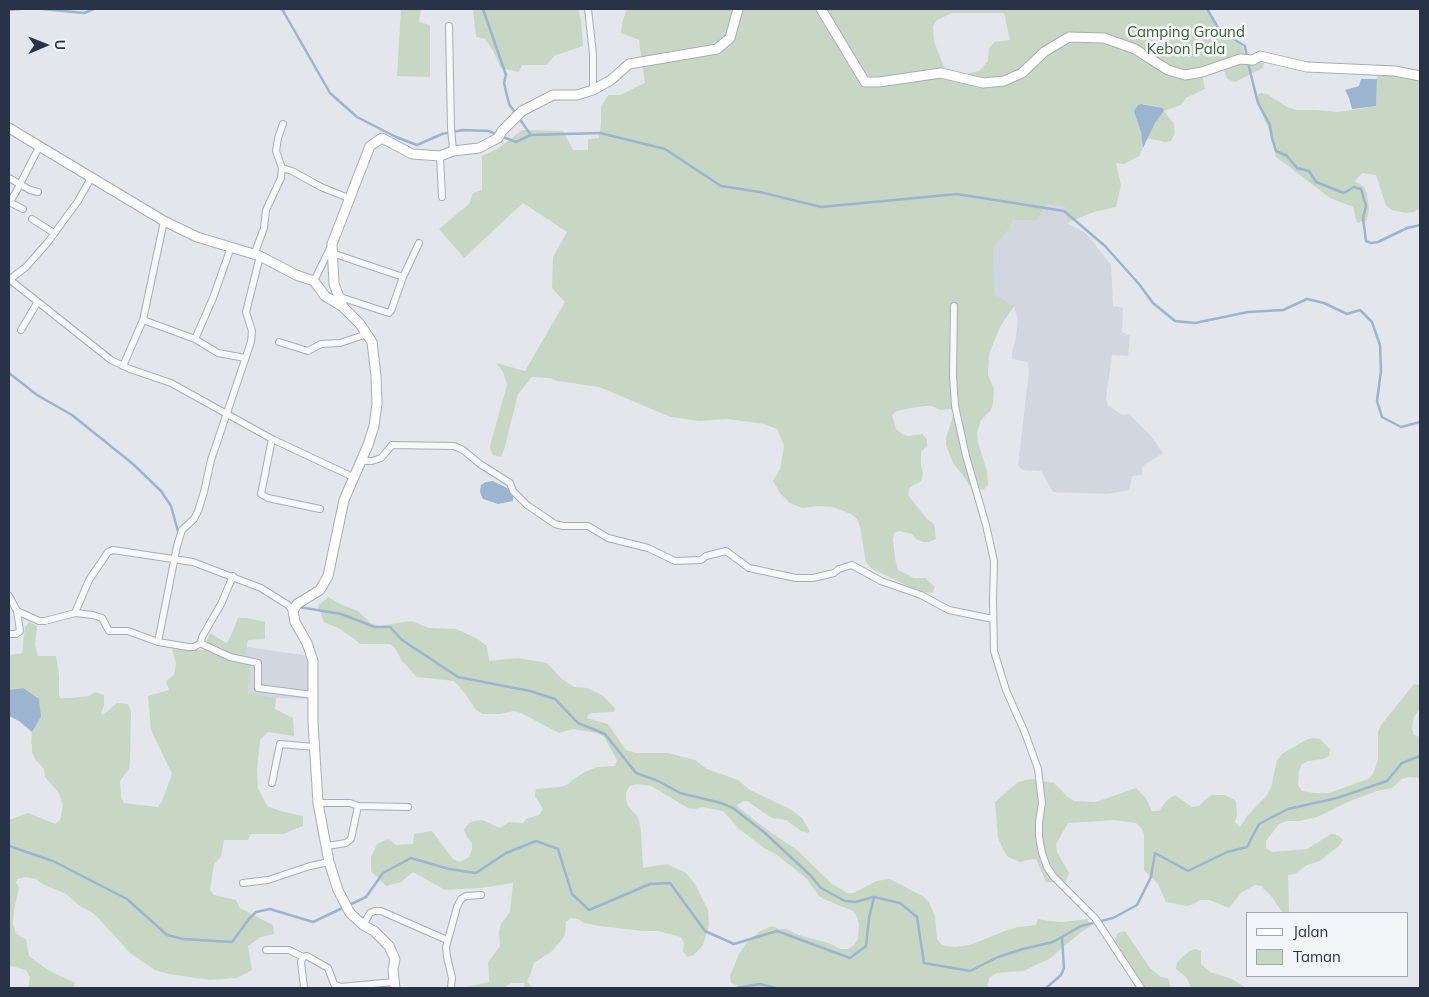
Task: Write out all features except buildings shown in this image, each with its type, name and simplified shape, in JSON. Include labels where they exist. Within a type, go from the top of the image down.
[{"type":"street","points":[[588,9],[593,54],[593,90]]},
{"type":"street","points":[[314,281],[332,248],[370,146],[382,138],[412,154],[440,156],[453,151],[479,148],[500,134],[513,118],[522,111],[553,95],[577,95],[593,90],[611,80],[629,64],[717,50],[730,38],[738,9]]},
{"type":"street","points":[[821,9],[865,82],[879,82],[941,73],[983,83],[1004,81],[1022,73],[1044,52],[1069,37],[1104,38],[1135,49],[1168,70],[1184,75],[1202,72],[1240,59],[1253,60],[1260,56],[1307,67],[1395,71],[1420,76]]},
{"type":"street","points":[[449,26],[453,151]]},
{"type":"street","points":[[158,642],[182,530],[194,519],[198,511],[211,460],[252,335],[246,312],[264,228],[266,210],[281,178],[282,168],[276,151],[283,124]]},
{"type":"street","points":[[9,128],[164,221],[197,237],[257,256],[296,275],[314,281],[325,296],[343,307],[368,334],[375,357],[377,404],[374,426],[344,500],[328,576],[320,590],[294,608]]},
{"type":"street","points":[[23,209],[9,203],[39,147]]},
{"type":"street","points":[[440,156],[442,197]]},
{"type":"street","points":[[282,168],[292,170],[321,187],[351,198]]},
{"type":"street","points":[[9,178],[30,190],[38,192]]},
{"type":"street","points":[[91,178],[78,201],[48,242],[26,267],[9,280],[111,360],[171,383],[272,439],[353,476]]},
{"type":"street","points":[[32,219],[54,233]]},
{"type":"street","points":[[123,366],[143,320],[164,221]]},
{"type":"street","points":[[338,296],[388,313],[391,311],[403,277],[419,243]]},
{"type":"street","points":[[195,339],[213,298],[231,247]]},
{"type":"street","points":[[332,248],[403,277]]},
{"type":"street","points":[[332,248],[332,274],[343,307]]},
{"type":"street","points":[[21,330],[38,303]]},
{"type":"street","points":[[954,306],[953,375],[955,406],[966,456],[986,525],[994,561],[994,651],[1006,690],[1038,768],[1042,803],[1039,837],[1045,860],[1054,876],[1095,918],[1141,988]]},
{"type":"street","points":[[143,320],[195,339],[218,353],[245,358]]},
{"type":"street","points":[[279,342],[308,351],[321,344],[340,343],[368,334]]},
{"type":"street","points":[[272,439],[261,494],[268,498],[320,509]]},
{"type":"street","points":[[361,460],[372,461],[381,458],[392,445],[454,446],[463,450],[480,464],[510,483],[513,491],[527,505],[555,524],[562,526],[588,526],[608,538],[648,548],[675,561],[701,560],[706,556],[726,551],[749,568],[796,578],[813,578],[834,573],[839,569],[852,565],[881,581],[921,595],[949,610],[993,619]]},
{"type":"street","points":[[76,610],[90,580],[110,550],[193,562],[261,588],[294,608]]},
{"type":"street","points":[[201,643],[202,637],[221,604],[233,576]]},
{"type":"street","points":[[9,596],[18,611],[20,630],[16,634],[9,634]]},
{"type":"street","points":[[266,950],[289,950],[303,957],[307,956],[326,966],[336,986],[395,985],[395,958],[389,946],[374,931],[363,925],[350,913],[343,901],[329,862],[318,803],[314,747],[312,655],[295,622],[294,608]]},
{"type":"street","points":[[18,611],[40,621],[76,610],[99,616],[109,631],[112,632],[128,631],[158,642],[188,647],[194,647],[201,643]]},
{"type":"street","points":[[201,643],[230,658],[258,663],[258,688],[313,695]]},
{"type":"street","points":[[272,782],[280,744],[314,747]]},
{"type":"street","points":[[318,803],[408,807]]},
{"type":"street","points":[[327,846],[346,843],[350,839],[358,806]]},
{"type":"street","points":[[243,883],[268,880],[310,866],[329,862]]},
{"type":"street","points":[[451,988],[452,978],[447,957],[447,940],[461,898],[481,895]]},
{"type":"street","points":[[363,925],[370,913],[381,911],[447,940]]},
{"type":"street","points":[[303,957],[301,962],[304,988]]},
{"type":"shaded area","points":[[1046,204],[1065,207],[1067,223],[1086,233],[1111,265],[1113,306],[1123,308],[1122,332],[1130,336],[1128,356],[1112,355],[1106,399],[1108,405],[1122,415],[1129,414],[1151,436],[1163,453],[1144,465],[1142,475],[1132,476],[1129,490],[1107,494],[1053,492],[1041,471],[1023,470],[1018,466],[1029,371],[1028,362],[1012,359],[1018,320],[1014,306],[995,296],[993,249],[1010,228],[1013,220],[1037,221]]},
{"type":"shaded area","points":[[247,647],[310,656],[309,699],[276,698],[248,694],[251,664],[245,660]]},
{"type":"green space","points":[[401,9],[421,9],[419,22],[430,25],[430,77],[397,76]]},
{"type":"green space","points":[[473,9],[578,9],[583,46],[554,56],[547,65],[522,65],[519,72],[501,68],[485,39],[476,37]]},
{"type":"green space","name":"Camping Ground Kebon Pala","points":[[627,9],[1206,9],[1219,32],[1243,47],[1246,57],[1266,55],[1263,68],[1235,82],[1227,79],[1222,63],[1201,70],[1205,89],[1186,98],[1181,105],[1164,111],[1163,108],[1145,104],[1138,105],[1143,148],[1139,156],[1124,164],[1116,163],[1121,185],[1116,207],[1094,212],[1067,223],[1065,207],[1046,204],[1037,221],[1013,220],[1010,228],[993,249],[995,295],[1014,306],[1000,327],[989,354],[988,375],[994,389],[993,403],[991,410],[981,420],[977,433],[987,471],[988,485],[983,490],[969,485],[953,463],[946,445],[946,438],[953,416],[953,409],[940,410],[932,406],[925,406],[897,411],[892,415],[896,429],[902,434],[908,436],[922,434],[927,439],[927,446],[921,452],[923,473],[921,481],[909,488],[908,495],[927,519],[934,524],[936,539],[923,542],[916,539],[912,534],[899,531],[894,533],[893,540],[898,570],[914,578],[925,578],[935,587],[932,593],[921,592],[872,569],[866,562],[857,519],[851,514],[833,507],[802,508],[790,503],[780,493],[773,481],[780,469],[784,446],[777,429],[764,424],[728,419],[699,421],[671,417],[599,387],[557,381],[550,378],[532,377],[518,394],[501,457],[493,455],[490,448],[491,442],[507,385],[503,372],[496,363],[525,371],[565,302],[552,288],[553,257],[567,232],[523,203],[464,258],[439,229],[469,204],[473,193],[482,190],[482,156],[499,148],[522,130],[563,131],[573,150],[588,150],[588,139],[599,138],[601,107],[608,95],[620,95],[645,83],[639,40],[621,33]],"holes":[[[952,13],[1004,13],[1010,40],[994,42],[989,48],[988,61],[979,71],[965,74],[945,70],[934,41],[933,26],[937,20]]]},
{"type":"green space","points":[[1382,67],[1420,73],[1420,208],[1414,212],[1406,213],[1392,210],[1386,206],[1376,175],[1362,173],[1355,181],[1364,187],[1369,209],[1367,220],[1357,223],[1353,207],[1330,198],[1276,157],[1269,130],[1256,100],[1259,93],[1267,94],[1287,107],[1297,110],[1338,112],[1376,106],[1377,79]]},
{"type":"green space","points":[[1164,111],[1174,124],[1175,133],[1171,141],[1165,142],[1147,138]]},
{"type":"green space","points":[[328,597],[358,611],[372,624],[379,626],[411,621],[429,628],[456,629],[476,638],[487,646],[489,661],[518,658],[547,663],[562,679],[574,687],[588,688],[603,696],[616,709],[613,712],[592,713],[587,718],[608,724],[626,750],[636,753],[668,753],[695,760],[707,769],[738,780],[750,790],[790,809],[802,818],[810,831],[808,833],[801,831],[786,820],[772,818],[747,801],[737,805],[766,829],[797,850],[831,883],[847,893],[854,893],[876,881],[890,879],[924,897],[929,902],[935,916],[937,939],[942,945],[955,947],[970,945],[1018,927],[1036,925],[1038,919],[1063,922],[1087,919],[1091,926],[1049,959],[1023,971],[997,973],[990,977],[987,986],[993,988],[744,988],[731,983],[730,976],[739,954],[748,941],[759,932],[772,926],[828,943],[841,949],[848,949],[858,939],[859,924],[857,917],[853,911],[819,896],[806,878],[738,828],[723,811],[702,807],[688,808],[651,786],[637,784],[630,786],[626,792],[626,799],[628,806],[638,817],[641,831],[643,868],[667,864],[686,873],[695,884],[708,910],[709,925],[703,945],[694,955],[687,957],[683,951],[684,943],[681,937],[658,931],[600,926],[571,918],[566,922],[565,935],[561,941],[551,952],[534,963],[527,980],[532,988],[525,988],[524,983],[511,983],[504,988],[462,988],[489,982],[488,962],[500,946],[499,932],[501,924],[510,912],[513,883],[481,888],[445,890],[413,872],[401,882],[386,886],[371,871],[371,857],[377,844],[388,839],[396,845],[413,844],[414,834],[432,831],[453,859],[460,862],[469,857],[472,850],[472,843],[464,830],[468,824],[482,820],[500,828],[509,822],[523,823],[526,819],[539,815],[543,809],[535,796],[536,789],[567,785],[585,772],[597,767],[615,766],[617,760],[604,737],[597,733],[573,729],[559,733],[514,711],[500,714],[483,714],[476,710],[454,681],[417,677],[390,644],[361,644],[340,629],[324,622],[318,606]]},
{"type":"green space","points":[[238,618],[265,622],[265,639],[248,640],[245,659],[251,664],[248,693],[276,698],[275,709],[293,718],[294,736],[268,732],[260,740],[257,769],[258,788],[267,806],[303,816],[303,826],[283,834],[251,834],[248,840],[224,840],[221,857],[214,864],[210,890],[214,895],[236,900],[240,908],[273,925],[274,934],[261,937],[248,946],[252,970],[237,978],[210,980],[169,974],[155,970],[130,953],[93,913],[80,906],[66,894],[42,884],[36,879],[26,877],[18,879],[16,882],[19,888],[13,924],[16,934],[26,939],[29,956],[48,970],[75,983],[73,988],[28,988],[30,977],[26,970],[9,967],[9,820],[28,813],[55,824],[60,820],[63,806],[59,793],[45,777],[44,769],[35,759],[32,752],[32,732],[41,717],[23,688],[9,690],[9,655],[22,653],[25,627],[29,622],[37,626],[35,645],[38,656],[56,656],[60,698],[89,696],[95,692],[104,695],[104,706],[101,713],[103,715],[117,703],[128,704],[131,711],[130,762],[129,769],[120,781],[121,797],[124,803],[158,807],[172,774],[151,730],[148,696],[169,690],[166,681],[174,675],[176,664],[172,649],[203,650],[210,633],[226,643]]},
{"type":"green space","points":[[1414,684],[1420,685],[1420,709],[1414,717],[1412,728],[1414,735],[1420,737],[1420,778],[1409,777],[1402,779],[1392,788],[1377,791],[1350,801],[1317,817],[1300,821],[1286,821],[1279,824],[1266,841],[1266,848],[1272,852],[1307,849],[1331,834],[1338,835],[1343,840],[1339,846],[1320,861],[1307,865],[1295,874],[1288,875],[1289,912],[1282,912],[1261,886],[1255,885],[1241,893],[1229,908],[1209,900],[1200,900],[1187,906],[1166,902],[1158,884],[1144,870],[1144,834],[1136,823],[1115,820],[1068,823],[1056,844],[1057,852],[1069,873],[1066,882],[1046,882],[1036,859],[1020,862],[1008,857],[998,838],[995,802],[1018,782],[1031,779],[1054,783],[1074,801],[1096,802],[1136,788],[1146,798],[1152,811],[1159,811],[1167,800],[1175,795],[1192,807],[1199,806],[1212,795],[1225,795],[1236,801],[1237,815],[1235,822],[1240,827],[1247,816],[1267,795],[1271,787],[1277,760],[1282,754],[1311,738],[1320,739],[1330,749],[1329,756],[1302,764],[1299,771],[1298,785],[1302,791],[1329,793],[1368,779],[1373,774],[1378,760],[1378,732],[1381,725]]},
{"type":"green space","points":[[1125,931],[1150,968],[1161,977],[1168,978],[1171,988],[1136,988],[1116,954],[1114,941],[1118,933]]},
{"type":"green space","points":[[1195,949],[1201,951],[1201,964],[1210,972],[1232,979],[1246,988],[1191,988],[1187,978],[1176,969],[1177,962],[1188,952]]},
{"type":"water","points":[[1361,79],[1377,79],[1376,106],[1352,109],[1345,90],[1359,86]]},
{"type":"water","points":[[1141,104],[1163,108],[1164,111],[1155,123],[1143,148],[1141,132],[1134,111]]},
{"type":"water","points":[[493,481],[507,488],[513,497],[513,501],[498,504],[483,499],[480,492],[481,485]]},
{"type":"water","points":[[23,688],[39,699],[41,717],[32,732],[19,721],[9,716],[9,690]]},
{"type":"waterway","points":[[9,10],[20,9]]},
{"type":"waterway","points":[[43,9],[84,13],[94,9]]},
{"type":"waterway","points":[[282,9],[330,93],[357,117],[396,137],[417,145],[442,134],[463,130],[489,131],[498,135]]},
{"type":"waterway","points":[[483,9],[506,75],[504,83],[509,104],[531,135],[600,133],[665,149],[721,186],[760,192],[821,207],[957,194],[1064,211],[1105,246],[1139,284],[1153,303],[1175,321],[1195,323],[1248,312],[1283,310],[1307,299],[1324,303],[1347,314],[1360,310],[1372,322],[1380,345],[1381,371],[1377,401],[1382,417],[1401,427],[1420,422]]},
{"type":"waterway","points":[[1207,9],[1220,31],[1245,46],[1247,57]]},
{"type":"waterway","points":[[1248,63],[1258,103],[1270,125],[1276,151],[1287,156],[1297,168],[1309,171],[1316,182],[1344,193],[1354,187],[1361,189],[1366,206],[1363,218],[1366,241],[1371,243],[1378,242],[1407,228],[1420,225]]},
{"type":"waterway","points":[[503,137],[516,142],[531,135]]},
{"type":"waterway","points":[[9,373],[37,395],[72,415],[133,464],[161,491],[171,506],[179,535]]},
{"type":"waterway","points":[[299,607],[341,614],[375,627],[390,627],[402,640],[458,677],[530,691],[555,699],[578,723],[605,734],[636,773],[658,781],[680,793],[721,803],[733,808],[765,833],[810,875],[821,888],[845,901],[856,902],[873,897]]},
{"type":"waterway","points":[[9,846],[53,861],[127,899],[167,935],[183,939],[232,942],[256,912],[270,909],[313,922],[366,897],[383,873],[411,858],[449,869],[476,873],[506,853],[536,841],[558,849],[572,894],[589,910],[650,884],[670,883],[705,931],[734,944],[777,931],[850,958],[866,946],[869,918],[874,897],[900,903],[917,917],[924,963],[970,971],[998,957],[1053,942],[1081,926],[1113,918],[1137,905],[1151,877],[1155,853],[1188,871],[1227,852],[1247,847],[1259,824],[1288,809],[1337,798],[1387,781],[1402,763],[1420,756]]},
{"type":"waterway","points":[[1046,988],[1061,975],[1064,968],[1062,938]]},
{"type":"waterway","points":[[736,988],[760,984],[776,988]]}]
